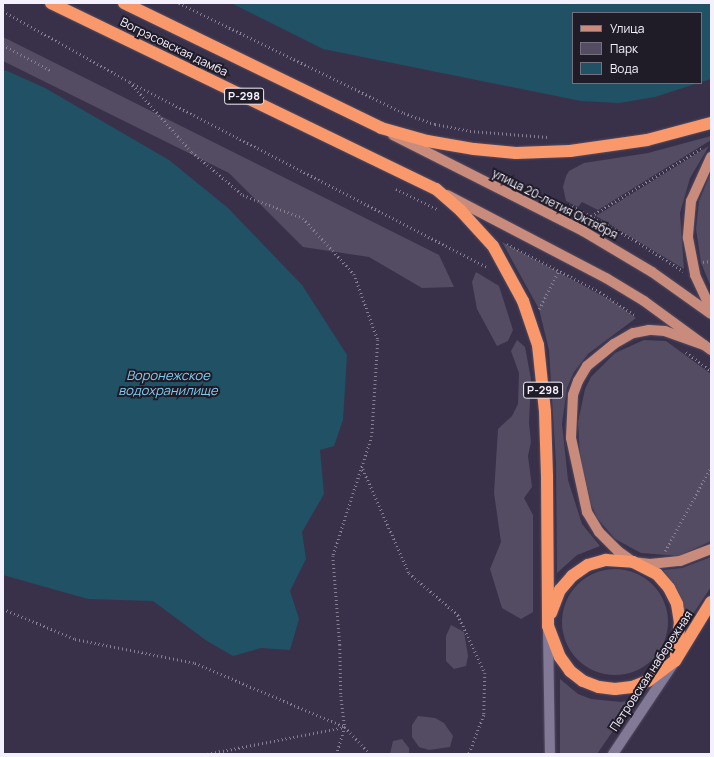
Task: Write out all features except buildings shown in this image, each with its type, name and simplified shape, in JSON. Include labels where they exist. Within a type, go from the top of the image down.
[{"type":"highway","name":"Вогрэсовская дамба","points":[[51,3],[436,189]]},
{"type":"highway","name":"Вогрэсовская дамба","points":[[124,3],[380,128]]},
{"type":"highway","name":"Р-298","points":[[380,128],[474,150],[516,153],[570,151],[647,140],[711,123]]},
{"type":"highway","name":"Р-298","points":[[436,189],[461,211],[493,246],[523,301],[534,330],[540,361],[545,412],[548,626],[560,658],[570,670],[584,681],[599,687],[615,689],[632,687],[648,680],[675,661]]},
{"type":"highway","points":[[548,626],[560,590],[572,576],[588,566],[606,560],[633,562],[657,574],[669,588],[677,604],[680,622],[675,661]]},
{"type":"highway","name":"Петровская набережная","points":[[675,661],[711,602]]},
{"type":"main road","name":"улица 20-летия Октября","points":[[380,128],[582,231],[652,272],[711,314]]},
{"type":"main road","points":[[711,157],[690,202],[688,238],[695,275],[711,309]]},
{"type":"main road","points":[[436,189],[606,278],[644,301],[708,347]]},
{"type":"main road","points":[[708,347],[665,331],[649,330],[633,333],[599,354],[587,366],[573,395],[571,438],[587,512],[608,542],[633,562],[650,564],[680,561],[711,549]]},
{"type":"main road","points":[[548,626],[550,754]]},
{"type":"main road","name":"Петровская набережная","points":[[613,754],[675,661]]},
{"type":"path","points":[[179,3],[404,113],[435,124],[470,132],[554,138]]},
{"type":"path","points":[[3,11],[130,82],[492,269]]},
{"type":"path","points":[[3,45],[52,71]]},
{"type":"path","points":[[130,82],[192,152],[243,195],[303,218],[354,274],[378,340],[372,436],[363,468],[332,556],[340,645],[341,696],[345,727],[337,754]]},
{"type":"path","points":[[591,216],[704,147]]},
{"type":"path","points":[[396,189],[441,211]]},
{"type":"path","points":[[569,204],[684,272]]},
{"type":"path","points":[[502,241],[560,270],[636,316]]},
{"type":"path","points":[[539,309],[560,270]]},
{"type":"path","points":[[682,349],[711,371]]},
{"type":"path","points":[[662,556],[711,467]]},
{"type":"path","points":[[363,468],[409,573],[458,615],[485,673],[484,715],[469,754]]},
{"type":"path","points":[[3,609],[75,639],[195,663],[345,727],[370,754]]},
{"type":"path","points":[[207,754],[345,727]]},
{"type":"green space","points":[[3,37],[439,255],[454,287],[422,288],[369,257],[303,247],[229,173],[3,61]]},
{"type":"green space","points":[[711,136],[711,140],[598,210],[582,202],[578,207],[566,201],[563,187],[566,176],[569,171],[584,163],[648,153]]},
{"type":"green space","points":[[709,146],[690,178],[680,213],[684,269],[596,216]]},
{"type":"green space","points":[[711,172],[711,287],[701,263],[696,229],[699,201]]},
{"type":"green space","points":[[502,242],[612,301],[636,318],[588,354],[574,372],[567,388],[562,424],[568,480],[582,524],[600,546],[577,555],[557,573],[556,464],[549,350],[539,309]]},
{"type":"green space","points":[[476,272],[499,286],[513,330],[508,341],[497,346],[477,309],[472,282]]},
{"type":"green space","points":[[517,340],[525,347],[531,379],[529,423],[531,442],[528,456],[532,487],[524,498],[533,515],[533,612],[521,619],[502,608],[490,569],[501,542],[494,493],[498,429],[512,416],[518,404],[519,373],[511,351]]},
{"type":"green space","points":[[644,340],[666,341],[711,374],[711,541],[679,556],[641,553],[615,539],[597,518],[591,504],[580,457],[578,422],[585,389],[591,377],[615,353]]},
{"type":"green space","points":[[711,557],[711,587],[685,626],[677,593],[663,570],[682,568]]},
{"type":"green space","points":[[615,569],[635,573],[653,584],[664,602],[668,622],[664,642],[653,660],[635,671],[615,675],[595,671],[577,660],[566,642],[562,622],[566,602],[577,584],[595,573]]},
{"type":"green space","points":[[451,625],[464,632],[468,656],[466,666],[454,669],[446,661],[446,636]]},
{"type":"green space","points":[[560,679],[578,694],[591,699],[621,702],[635,699],[597,754],[560,754]]},
{"type":"green space","points":[[418,716],[435,718],[444,723],[453,736],[450,747],[429,750],[419,747],[412,737],[412,725]]},
{"type":"green space","points":[[402,739],[409,748],[409,754],[390,754],[393,741]]},
{"type":"water","points":[[231,3],[711,3],[711,79],[702,82],[702,12],[572,12],[572,84],[695,84],[655,97],[619,103],[581,101],[323,49]]},
{"type":"water","name":"Воронежское водохранилище","points":[[5,70],[45,88],[169,160],[228,208],[302,285],[347,355],[343,420],[334,446],[320,450],[324,494],[302,532],[306,559],[290,591],[299,619],[290,650],[261,648],[233,656],[207,641],[153,601],[88,599],[3,575],[3,72]]}]
